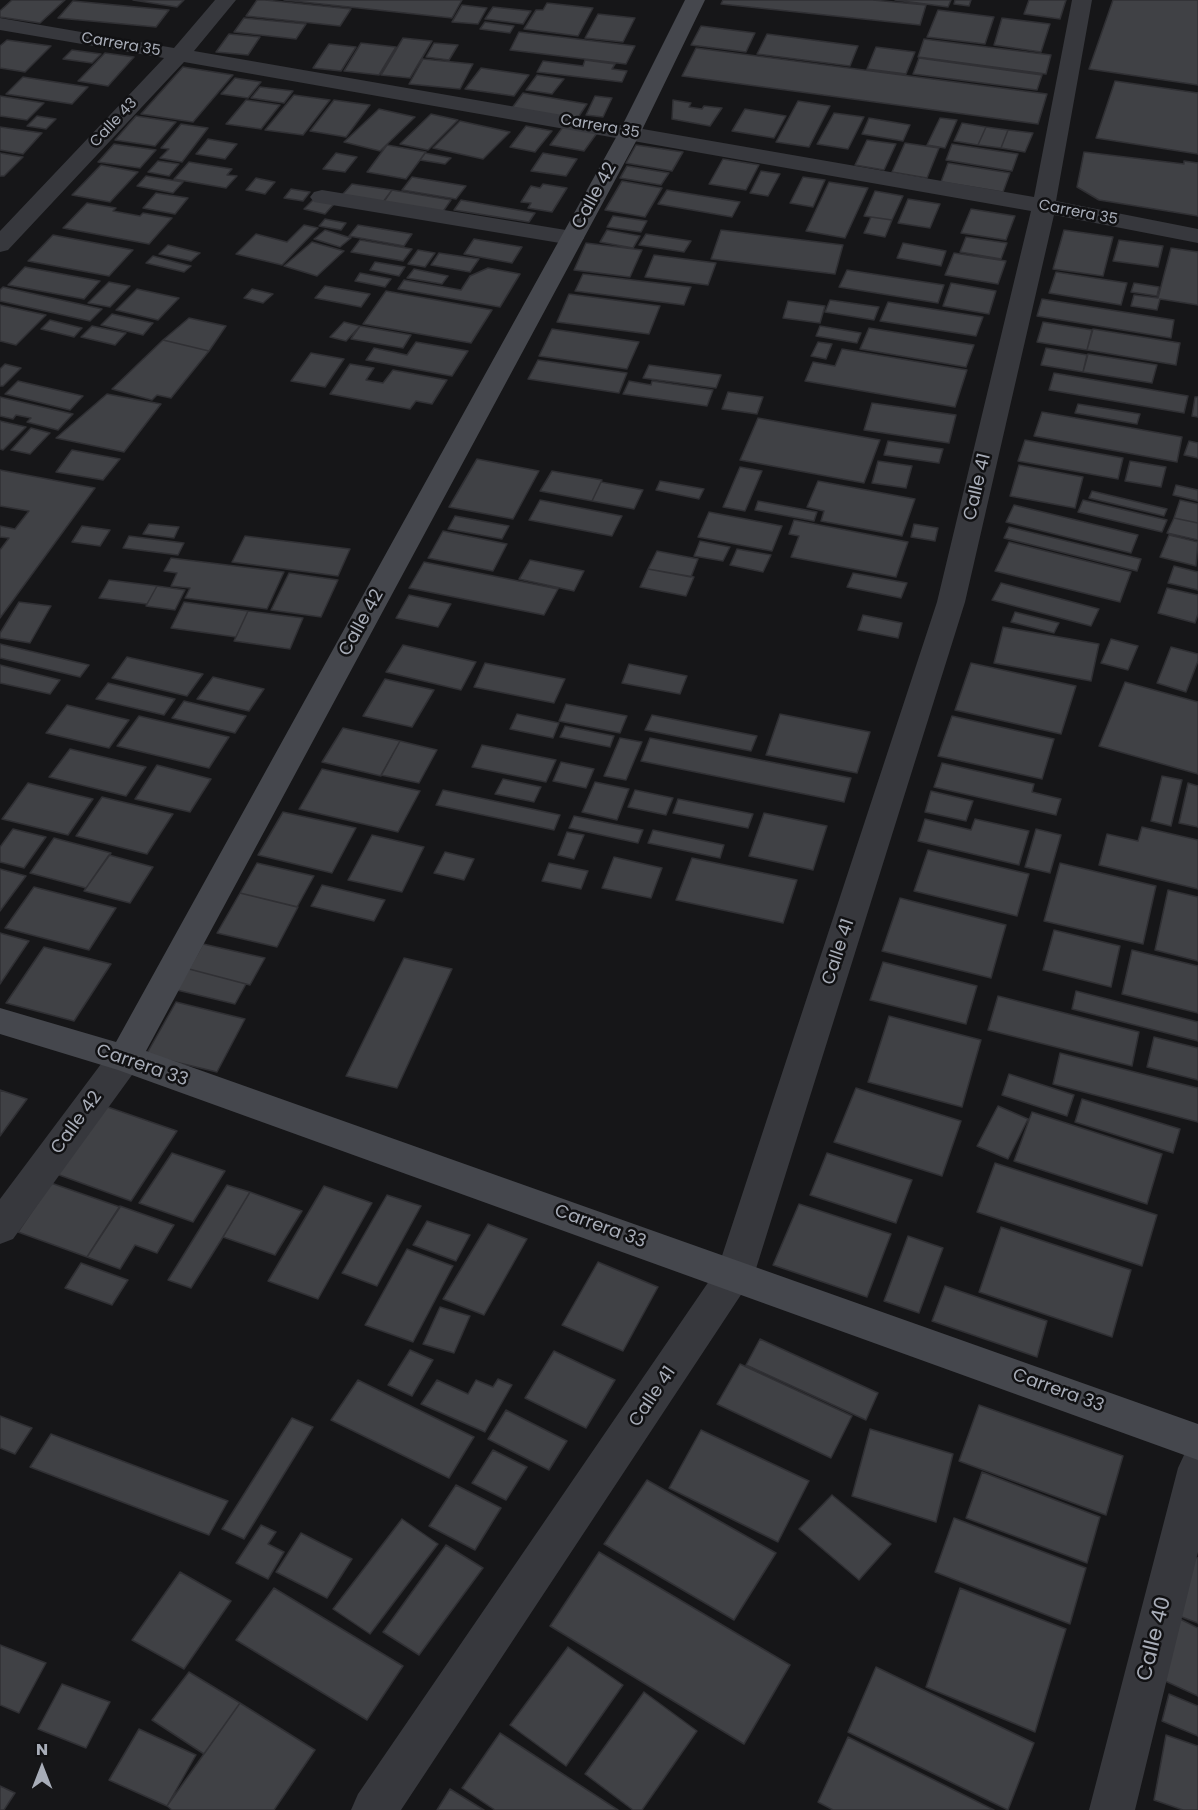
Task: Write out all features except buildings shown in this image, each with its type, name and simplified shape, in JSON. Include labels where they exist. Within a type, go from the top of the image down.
[{"type":"street","name":"Calle 43","points":[[0,245],[179,55],[226,0]]},
{"type":"street","name":"Calle 42","points":[[0,1228],[125,1058],[630,132],[696,0]]},
{"type":"street","name":"Calle 41","points":[[374,1810],[735,1275],[951,602],[1044,206],[1082,0]]},
{"type":"street","name":"Carrera 35","points":[[0,24],[630,132],[1044,206],[1198,237]]},
{"type":"street","points":[[322,197],[572,238]]},
{"type":"street","name":"Carrera 33","points":[[0,1021],[125,1058],[1198,1442]]},
{"type":"street","name":"Calle 40","points":[[1112,1810],[1198,1468]]}]
